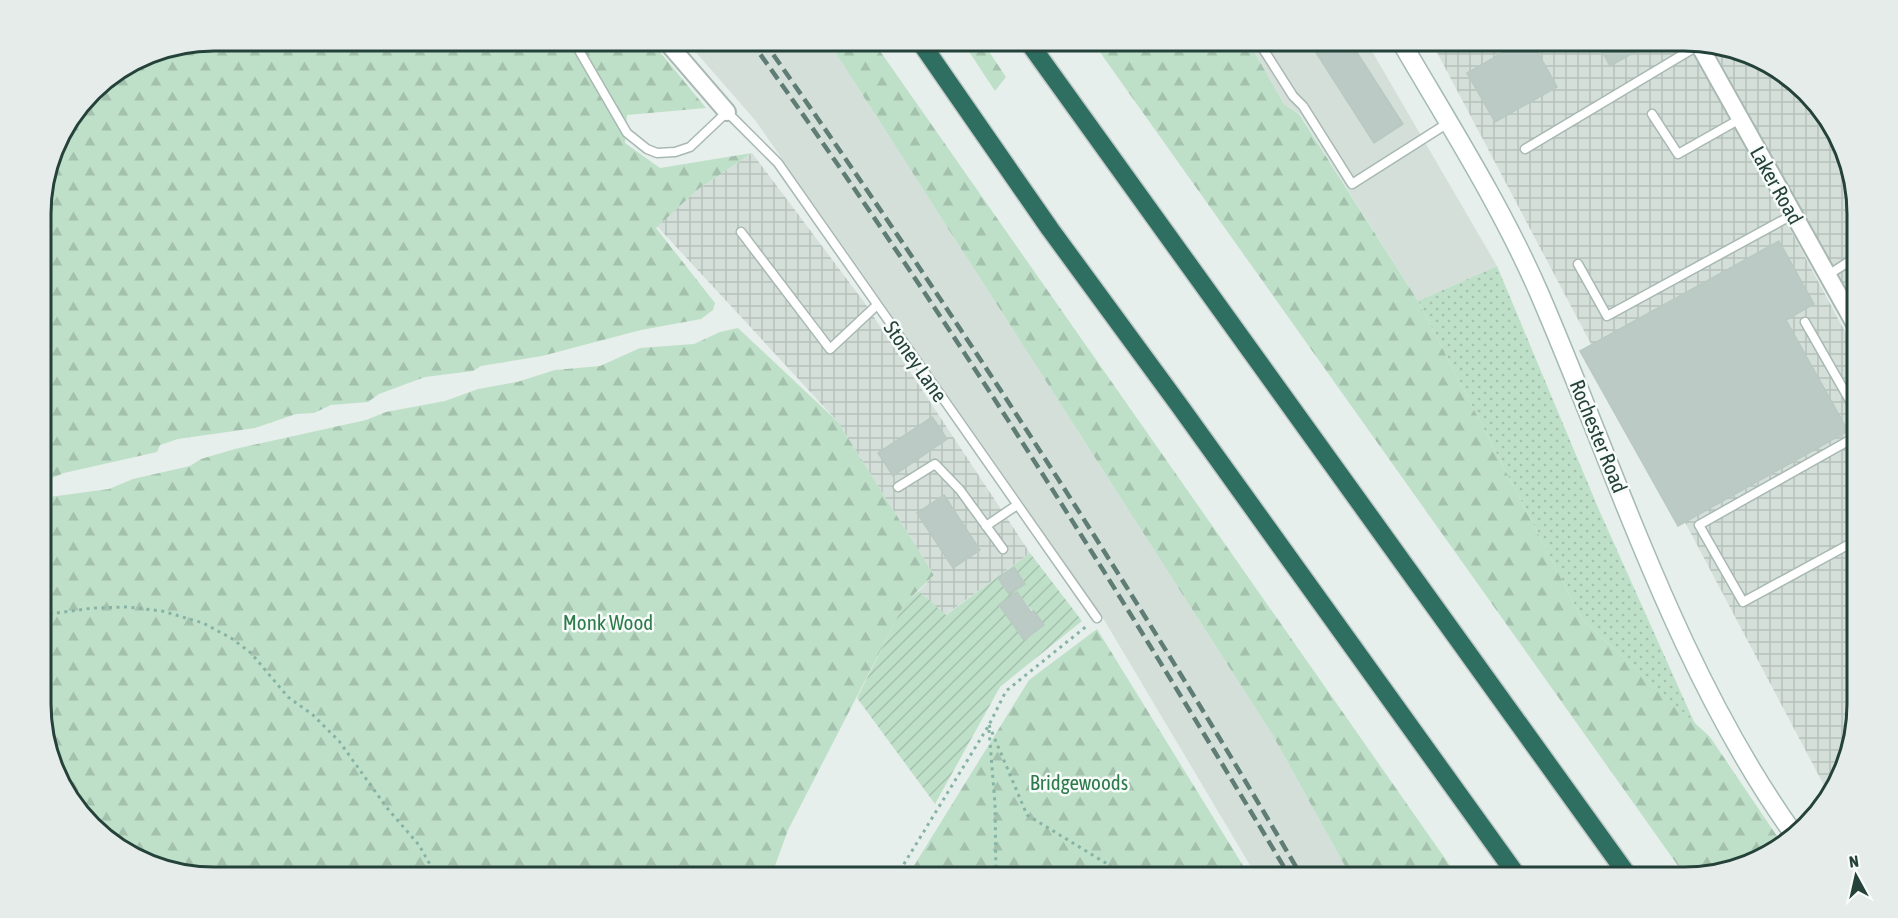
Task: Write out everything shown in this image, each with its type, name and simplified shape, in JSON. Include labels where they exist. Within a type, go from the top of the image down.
[{"type":"highway","points":[[927,51],[1050,229],[1511,867]]},
{"type":"highway","points":[[1035,51],[1622,867]]},
{"type":"main road","name":"Rochester Road","points":[[1407,51],[1523,257],[1666,598],[1721,718],[1767,796],[1790,828]]},
{"type":"street","name":"Stoney Lane","points":[[674,51],[727,112]]},
{"type":"street","name":"Laker Road","points":[[1704,52],[1847,310]]},
{"type":"lane","points":[[579,51],[627,133],[657,153],[675,152],[690,147],[727,112]]},
{"type":"lane","points":[[1264,51],[1293,96],[1303,106],[1352,184],[1449,123]]},
{"type":"lane","points":[[1525,149],[1687,51]]},
{"type":"lane","name":"Stoney Lane","points":[[727,112],[778,163],[1097,618]]},
{"type":"lane","points":[[1652,114],[1678,154],[1740,119]]},
{"type":"lane","points":[[1578,264],[1607,316],[1794,214]]},
{"type":"lane","points":[[741,232],[830,349],[877,305]]},
{"type":"lane","points":[[1828,275],[1847,263]]},
{"type":"lane","points":[[1805,322],[1847,396]]},
{"type":"lane","points":[[1847,442],[1699,525],[1743,602],[1847,545]]},
{"type":"lane","points":[[898,487],[935,464],[960,490],[1003,549]]},
{"type":"lane","points":[[986,526],[1017,505]]},
{"type":"path","points":[[51,614],[93,608],[128,607],[162,611],[202,623],[231,638],[251,653],[288,697],[314,715],[339,741],[387,808],[419,845],[431,867]]},
{"type":"path","points":[[902,867],[989,725],[1006,691],[1097,618]]},
{"type":"path","points":[[989,725],[995,804],[996,867]]},
{"type":"path","points":[[989,725],[1027,815],[1111,867]]},
{"type":"shaded area","points":[[695,51],[834,51],[1272,734],[1345,867],[1251,867],[1100,613],[755,120]]},
{"type":"shaded area","points":[[1254,51],[1372,51],[1497,266],[1418,301],[1300,114],[1284,104]]},
{"type":"shaded area","points":[[1436,51],[1695,51],[1847,335],[1847,714],[1844,736],[1835,766],[1824,786]]},
{"type":"shaded area","points":[[1715,54],[1746,63],[1783,85],[1813,115],[1825,133],[1835,152],[1846,193],[1847,292]]},
{"type":"shaded area","points":[[752,153],[864,302],[1030,553],[945,615],[919,591],[934,575],[838,422],[657,226],[697,190]]},
{"type":"green space","points":[[204,51],[659,51],[706,108],[627,115],[625,143],[660,168],[752,153],[697,190],[656,228],[715,303],[713,310],[701,319],[641,330],[542,356],[481,366],[473,371],[425,377],[379,394],[368,402],[331,405],[314,413],[296,414],[255,428],[178,439],[160,445],[157,452],[64,473],[51,478],[52,193],[68,142],[91,107],[115,85],[152,63],[182,54]]},
{"type":"green space","points":[[834,51],[880,51],[1451,867],[1345,867],[1272,734]]},
{"type":"green space","points":[[969,51],[989,51],[1006,77],[995,91]]},
{"type":"green space","points":[[1099,51],[1254,51],[1284,104],[1299,114],[1418,301],[1582,619],[1710,737],[1777,837],[1756,850],[1736,858],[1716,864],[1679,867]]},
{"type":"green space","points":[[1497,266],[1599,510],[1695,724],[1582,619],[1418,301]]},
{"type":"green space","name":"Monk Wood","points":[[738,328],[838,422],[934,575],[905,603],[788,830],[775,867],[204,867],[182,864],[152,855],[133,845],[99,819],[85,803],[63,766],[52,725],[51,497],[109,489],[133,479],[190,466],[201,459],[235,449],[366,420],[386,412],[445,401],[478,389],[517,382],[555,370],[600,366],[640,348],[694,344],[720,332]]},
{"type":"green space","points":[[1030,553],[1082,621],[1000,687],[935,804],[857,698],[905,602],[919,591],[946,615]],"holes":[[[1013,567],[1025,584],[1009,594],[998,578]],[[1019,595],[1044,625],[1024,640],[1016,629],[1022,624],[1015,615],[1009,619],[999,606]]]},
{"type":"green space","name":"Bridgewoods","points":[[1097,629],[1244,867],[913,867],[1029,680]]},
{"type":"building","points":[[1315,51],[1356,51],[1403,124],[1374,143]]},
{"type":"building","points":[[1506,51],[1537,51],[1557,87],[1495,122],[1467,73]]},
{"type":"building","points":[[1602,51],[1637,51],[1610,66]]},
{"type":"building","points":[[1779,241],[1814,304],[1786,320],[1847,432],[1678,526],[1580,351]]},
{"type":"building","points":[[932,417],[947,439],[893,476],[878,453]]},
{"type":"building","points":[[944,495],[980,550],[953,568],[917,513]]},
{"type":"building","points":[[1014,567],[1025,584],[1009,594],[998,578]]},
{"type":"building","points":[[1017,592],[1031,612],[1034,611],[1044,625],[1024,640],[999,605]]},
{"type":"railway","points":[[758,51],[892,245],[1029,453],[1096,558],[1284,867]]},
{"type":"railway","points":[[771,51],[904,245],[1042,453],[1174,664],[1296,867]]}]
